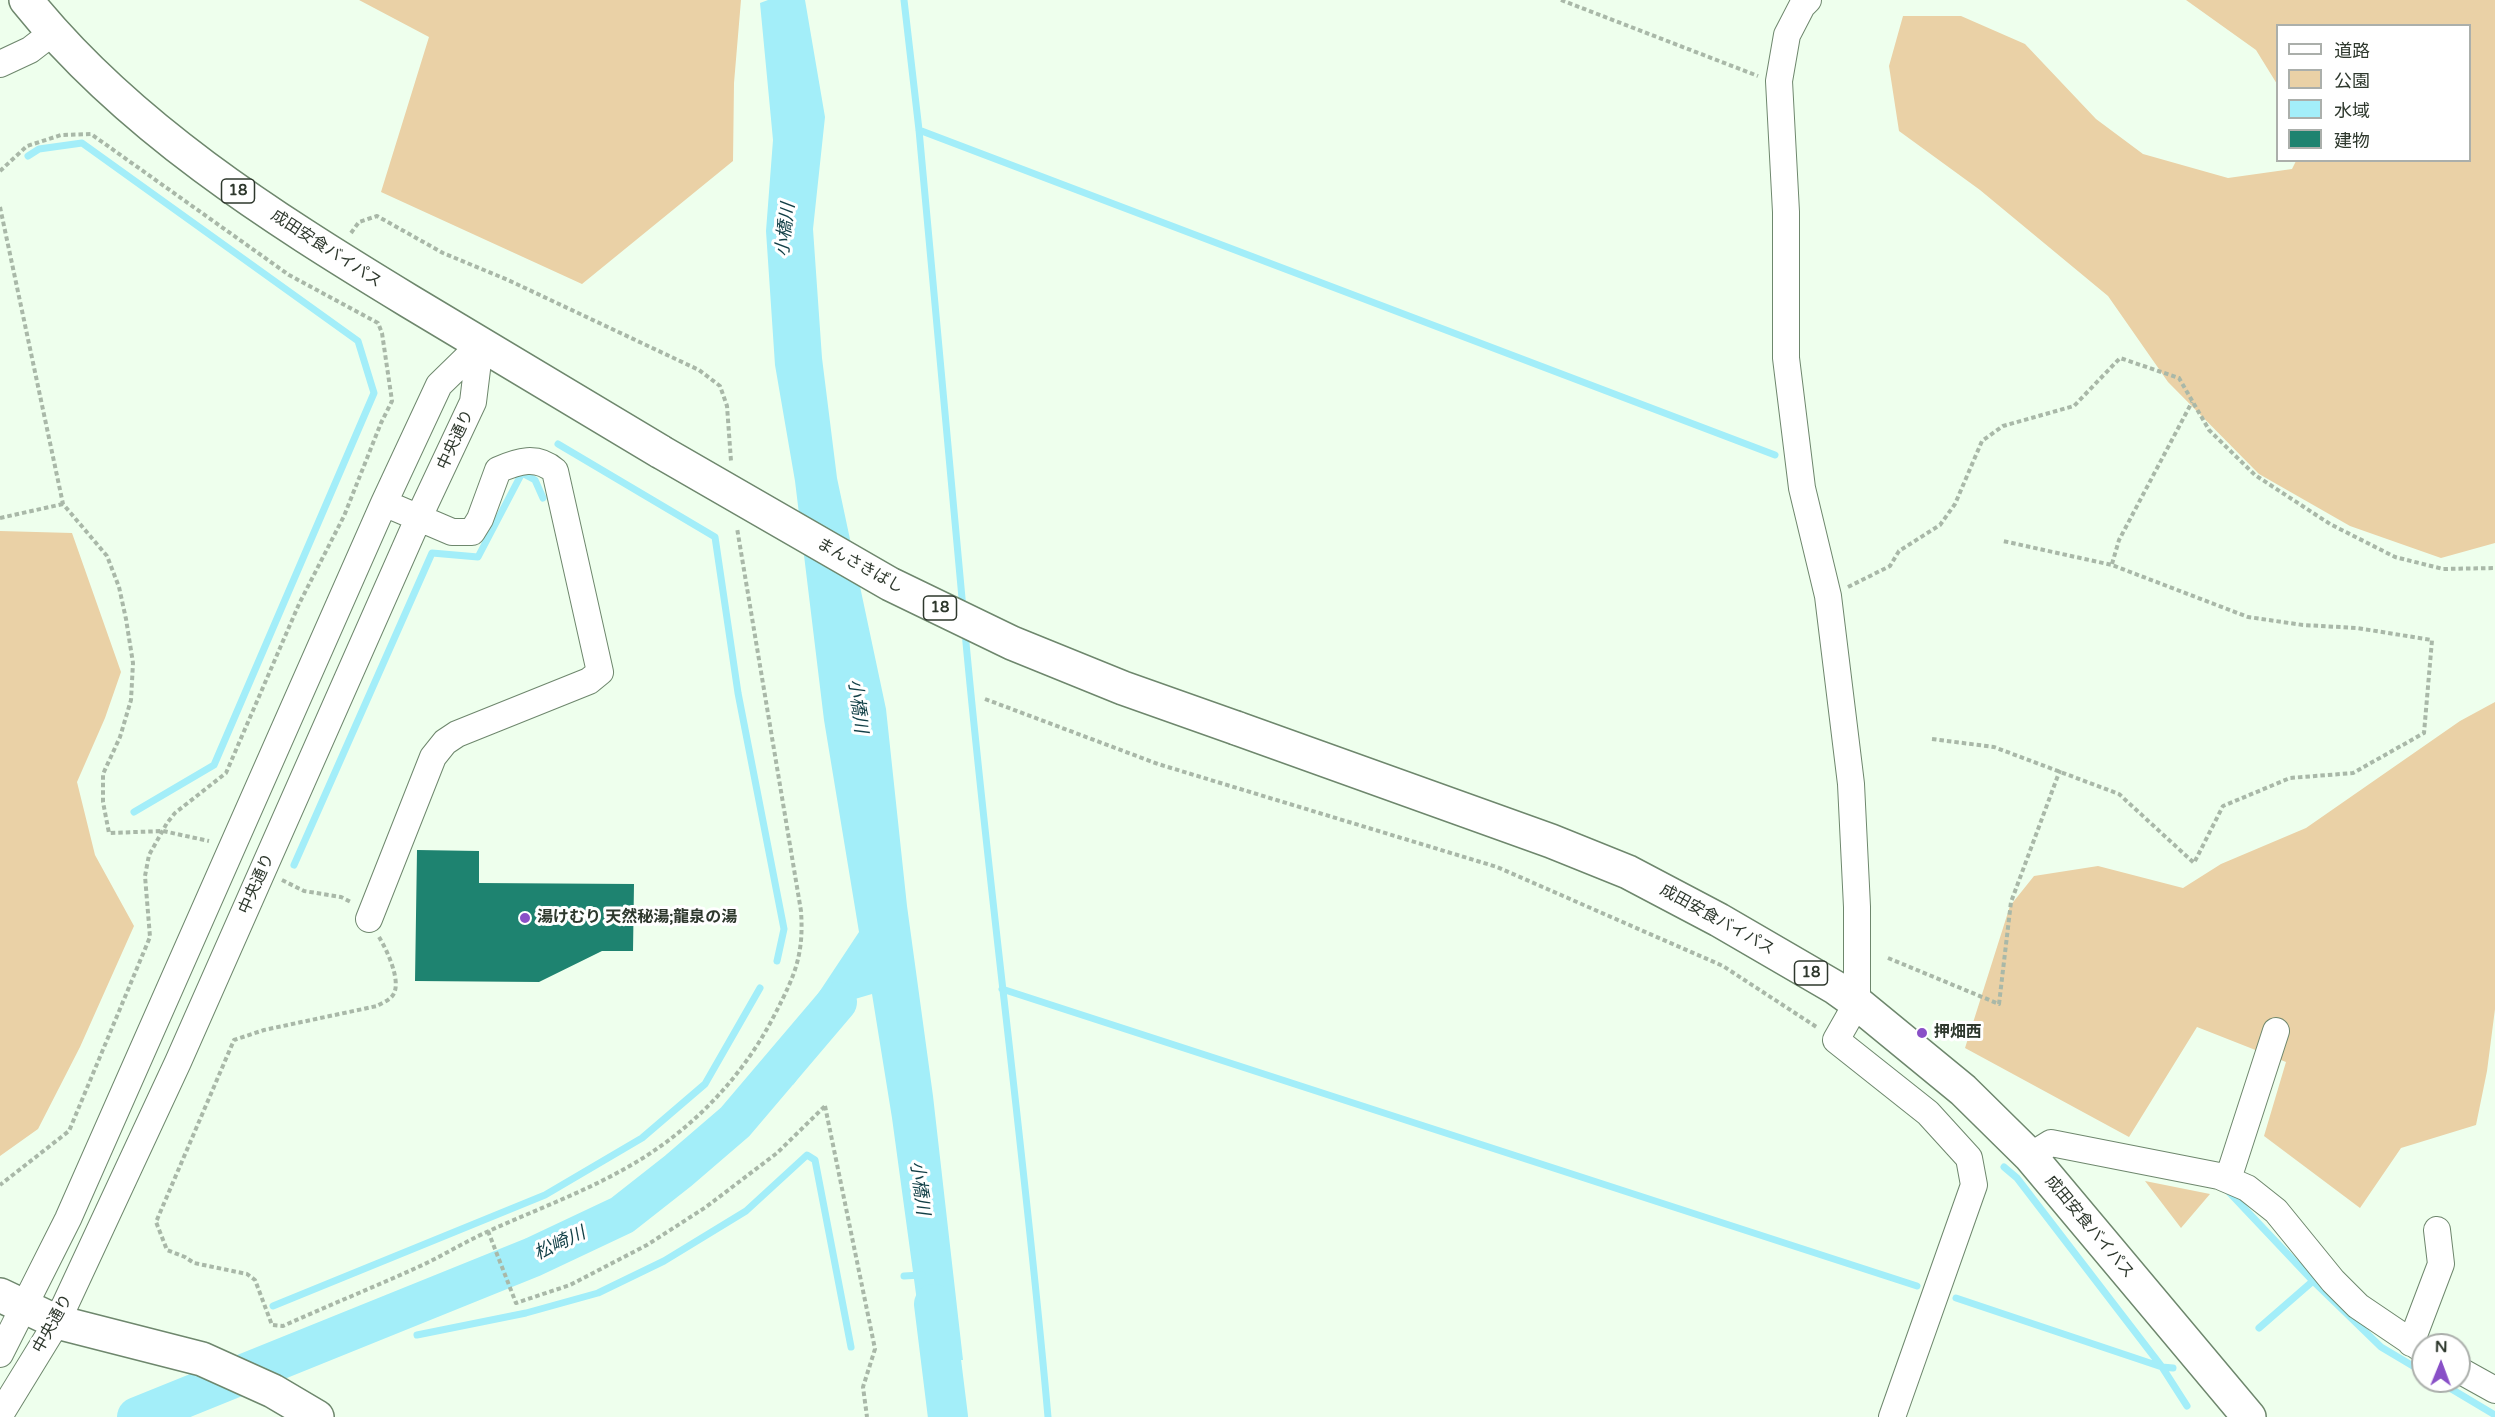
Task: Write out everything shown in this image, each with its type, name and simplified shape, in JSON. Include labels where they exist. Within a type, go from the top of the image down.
[{"type":"main road","name":"成田安食バイパス","points":[[26,0],[52,33],[108,88],[178,146],[273,216],[480,345],[661,452]]},
{"type":"main road","name":"まんさきばし","points":[[661,452],[890,584],[1012,643],[1123,688],[1236,728]]},
{"type":"main road","name":"成田安食バイパス","points":[[1236,728],[1551,841],[1628,872],[1719,920],[1857,1003],[1964,1090],[2030,1156],[2249,1417]]},
{"type":"main road","points":[[8,1303],[57,1322],[202,1359],[273,1391],[317,1417]]},
{"type":"street","points":[[1808,0],[1802,6],[1787,35],[1779,81],[1786,212],[1786,358],[1802,488],[1828,596],[1851,784],[1857,907],[1857,1003],[1836,1040],[1928,1113],[1969,1158],[1974,1185],[1892,1417]]},
{"type":"street","points":[[0,64],[30,50],[52,33]]},
{"type":"street","name":"中央通り","points":[[0,1354],[8,1303],[68,1220],[384,503],[439,385],[480,345]]},
{"type":"street","name":"中央通り","points":[[5,1406],[57,1322],[183,1051],[418,519],[473,402],[480,345]]},
{"type":"street","points":[[369,920],[433,757],[445,742],[457,734],[589,681],[600,672],[555,471],[545,462],[521,460],[498,470],[480,519],[472,532],[452,532],[384,503]]},
{"type":"street","points":[[2228,1179],[2277,1031]]},
{"type":"street","points":[[2030,1156],[2050,1143],[2207,1173],[2247,1188],[2276,1211],[2333,1281],[2358,1306],[2411,1343]]},
{"type":"street","points":[[2421,1333],[2441,1264],[2437,1230]]},
{"type":"street","points":[[2471,1377],[2495,1390]]},
{"type":"path","points":[[1561,0],[1758,76],[1779,81]]},
{"type":"path","points":[[0,171],[27,146],[61,135],[91,135],[289,275],[378,323],[382,333],[392,401],[381,423],[345,516],[299,604],[226,773],[175,813],[149,855],[146,866],[150,937],[69,1131],[0,1185]]},
{"type":"path","points":[[0,207],[63,504],[107,556],[119,587],[133,663],[131,700],[120,737],[103,774],[103,802],[109,834],[163,831],[209,841],[229,856]]},
{"type":"path","points":[[334,256],[359,222],[377,216],[443,254],[508,280],[699,370],[720,386],[727,406],[731,467]]},
{"type":"path","points":[[1828,596],[1890,566],[1899,551],[1940,525],[1955,504],[1982,441],[2003,426],[2074,406],[2120,358],[2179,378],[2209,430],[2255,475],[2330,524],[2395,557],[2443,569],[2495,567]]},
{"type":"path","points":[[2112,565],[2119,540],[2192,401]]},
{"type":"path","points":[[0,518],[63,504]]},
{"type":"path","points":[[263,872],[304,891],[341,897],[363,909],[389,954],[397,984],[393,996],[377,1006],[264,1030],[234,1040],[156,1222],[167,1250],[194,1263],[247,1274],[255,1280],[272,1325],[283,1326],[418,1267],[488,1231],[555,1204],[626,1168],[677,1134],[712,1102],[743,1067],[767,1030],[794,977],[803,938],[801,911],[737,523]]},
{"type":"path","points":[[1932,739],[1994,747],[2119,794],[2194,863],[2223,807],[2290,778],[2353,773],[2424,733],[2432,640],[2357,628],[2248,618],[2112,565],[2003,541]]},
{"type":"path","points":[[985,699],[1158,764],[1497,867],[1723,966],[1836,1040]]},
{"type":"path","points":[[1888,958],[1999,1004],[2011,902],[2060,770]]},
{"type":"path","points":[[488,1231],[516,1303],[570,1285],[647,1245],[706,1208],[777,1153],[825,1106],[875,1349],[863,1387],[867,1417]]},
{"type":"green space","points":[[359,0],[741,0],[734,83],[733,161],[582,284],[381,192],[429,37]]},
{"type":"green space","points":[[2186,0],[2495,0],[2495,543],[2441,558],[2350,526],[2259,474],[2168,382],[2108,296],[1980,190],[1899,131],[1889,66],[1903,16],[1961,16],[2025,44],[2096,119],[2143,154],[2228,178],[2292,169],[2296,162],[2471,162],[2471,24],[2276,24],[2276,82],[2256,50]]},
{"type":"green space","points":[[0,531],[72,533],[121,672],[105,718],[77,782],[95,855],[134,926],[80,1047],[38,1129],[0,1156]]},
{"type":"green space","points":[[2495,702],[2495,1009],[2487,1071],[2476,1125],[2401,1148],[2360,1208],[2264,1136],[2286,1062],[2197,1027],[2129,1137],[1965,1048],[2010,906],[2034,876],[2098,866],[2183,888],[2221,864],[2306,828],[2460,721]]},
{"type":"green space","points":[[2145,1181],[2210,1194],[2181,1228]]},
{"type":"water","points":[[768,0],[805,0],[825,117],[813,229],[822,358],[837,478],[886,709],[907,906],[933,1096],[963,1360],[925,1360],[892,1118],[872,994],[855,999],[793,1085],[806,1012],[859,932],[824,720],[795,481],[775,365],[766,231],[773,140],[760,3]]},
{"type":"building","name":"湯けむり 天然秘湯;龍泉の湯","points":[[417,850],[479,851],[479,883],[634,884],[633,951],[602,951],[539,982],[415,981]]},
{"type":"waterway","points":[[904,0],[919,130],[963,609]]},
{"type":"waterway","points":[[919,130],[1775,455]]},
{"type":"waterway","points":[[28,156],[39,149],[82,143],[358,341],[374,393],[214,765],[134,812]]},
{"type":"waterway","points":[[558,444],[715,537],[738,693],[784,929],[777,961]]},
{"type":"waterway","points":[[294,865],[432,553],[478,557],[522,473],[535,480],[543,498]]},
{"type":"waterway","points":[[965,632],[1048,1417]]},
{"type":"waterway","points":[[273,1306],[545,1195],[642,1138],[705,1084],[760,988]]},
{"type":"waterway","points":[[1002,989],[1917,1286]]},
{"type":"waterway","name":"松崎川","points":[[137,1417],[533,1257],[622,1215],[735,1122],[837,1002]]},
{"type":"waterway","points":[[417,1335],[526,1313],[598,1293],[664,1261],[746,1211],[807,1155],[815,1160],[851,1347]]},
{"type":"waterway","points":[[2004,1167],[2017,1178],[2162,1367],[2187,1406]]},
{"type":"waterway","points":[[2228,1191],[2313,1281],[2381,1347],[2411,1365]]},
{"type":"waterway","points":[[904,1276],[922,1275]]},
{"type":"waterway","points":[[2259,1328],[2313,1281]]},
{"type":"waterway","points":[[1956,1298],[2162,1367],[2173,1368]]},
{"type":"waterway","name":"小橋川","points":[[934,1304],[948,1417]]},
{"type":"waterway","points":[[2458,1393],[2495,1415]]},
{"type":"place","name":"湯けむり 天然秘湯;龍泉の湯","points":[[525,918]]},
{"type":"place","name":"押畑西","points":[[1922,1033]]}]
